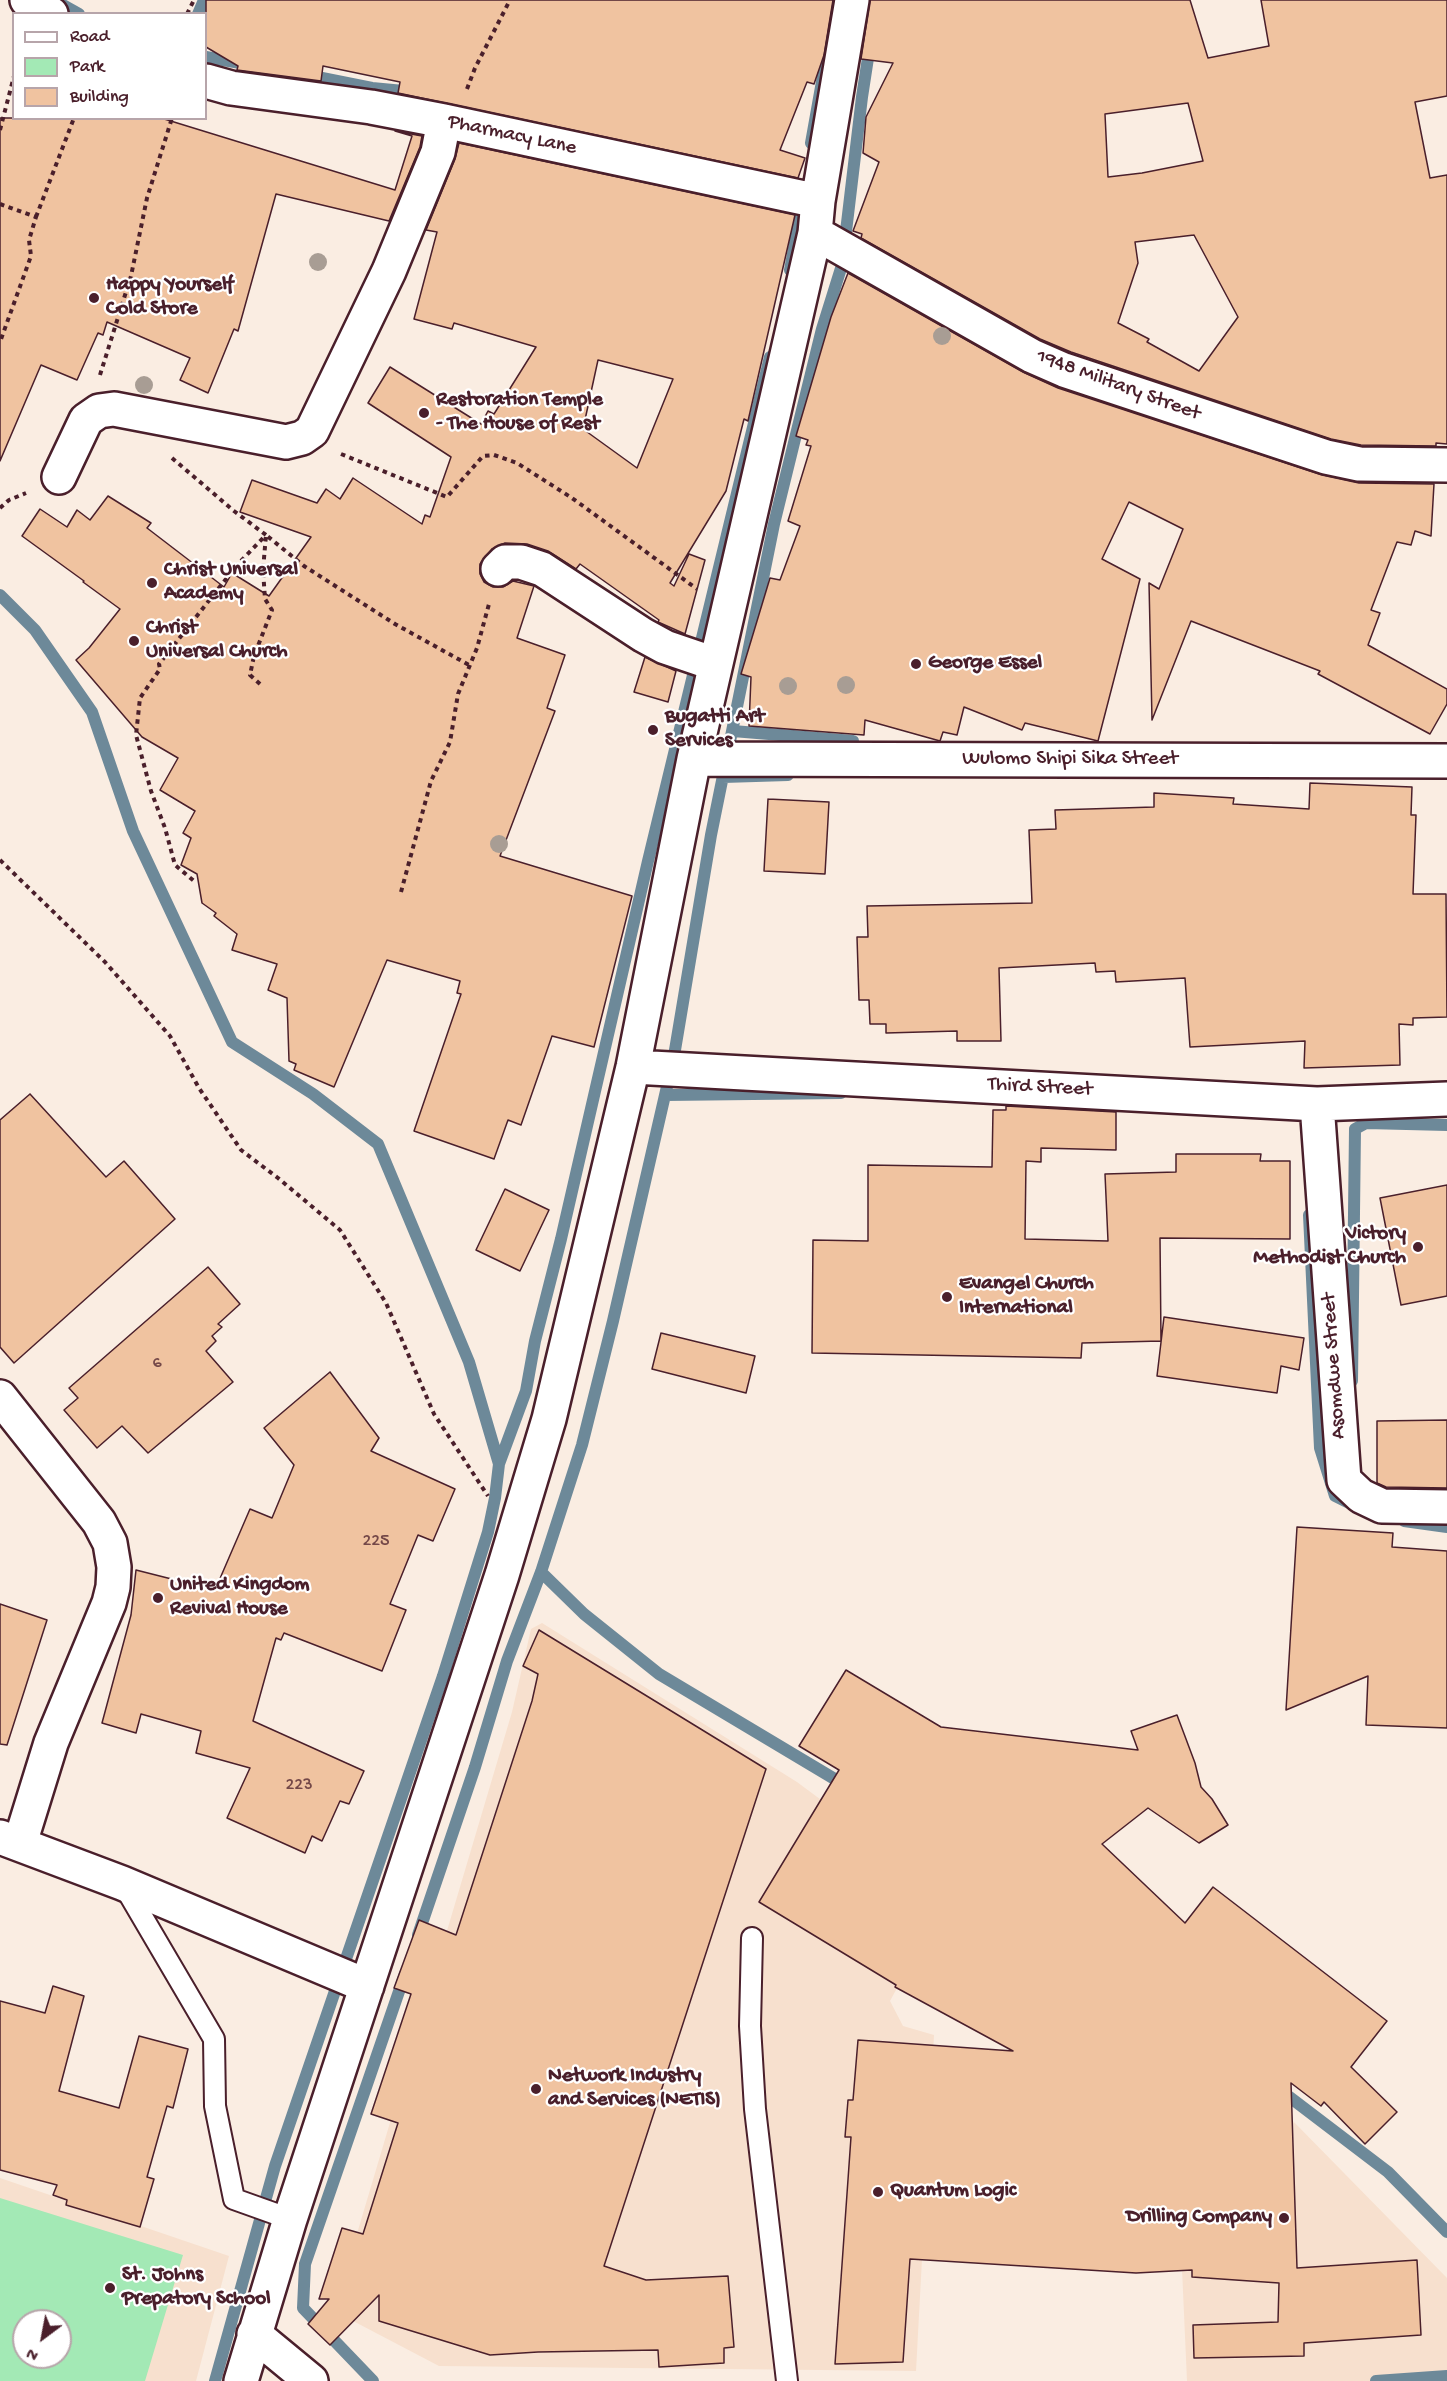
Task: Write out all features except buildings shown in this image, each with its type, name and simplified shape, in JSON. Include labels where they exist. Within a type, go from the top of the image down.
[{"type":"street","points":[[27,0],[48,12]]},
{"type":"street","points":[[241,2381],[290,2219],[516,1529],[549,1419],[633,1067],[694,759],[815,233],[818,201],[852,0]]},
{"type":"street","name":"Pharmacy Lane","points":[[207,81],[231,88],[371,107],[449,122],[818,201]]},
{"type":"street","points":[[59,477],[86,420],[99,411],[114,409],[286,442],[302,438],[312,431],[389,270],[449,122]]},
{"type":"street","name":"1948 Military Street","points":[[815,233],[1032,356],[1064,370],[1326,456],[1359,464],[1447,465]]},
{"type":"street","points":[[498,569],[505,562],[521,562],[542,569],[643,635],[665,647],[715,664]]},
{"type":"street","name":"Wulomo Shipi Sika Street","points":[[694,759],[1447,761]]},
{"type":"street","name":"Third Street","points":[[633,1067],[1317,1104],[1447,1099]]},
{"type":"street","name":"Asomdwe Street","points":[[1317,1104],[1344,1480],[1360,1496],[1382,1506],[1447,1507]]},
{"type":"street","points":[[0,1397],[99,1522],[110,1543],[114,1567],[109,1603],[10,1840],[122,1883],[367,1986]]},
{"type":"street","points":[[254,2334],[311,2381]]},
{"type":"lane","points":[[122,1883],[214,2039],[215,2106],[234,2199],[290,2219]]},
{"type":"lane","points":[[752,1938],[750,2026],[755,2109],[787,2381]]},
{"type":"path","points":[[449,122],[510,0]]},
{"type":"path","points":[[0,130],[12,84]]},
{"type":"path","points":[[0,342],[31,256],[29,240],[36,217],[73,120]]},
{"type":"path","points":[[86,420],[131,276],[147,198],[171,120]]},
{"type":"path","points":[[0,204],[36,217]]},
{"type":"path","points":[[302,438],[447,498],[483,456],[494,455],[517,463],[572,498],[710,598],[730,603]]},
{"type":"path","points":[[165,453],[304,566],[394,624],[469,665]]},
{"type":"path","points":[[260,684],[250,675],[254,656],[272,610],[265,599],[266,535]]},
{"type":"path","points":[[194,881],[175,865],[165,828],[151,791],[136,735],[140,698],[160,669],[159,664],[237,565],[266,535]]},
{"type":"path","points":[[401,892],[431,781],[450,742],[458,694],[486,619],[498,569]]},
{"type":"path","points":[[0,860],[105,962],[170,1036],[199,1088],[241,1150],[340,1230],[386,1303],[435,1414],[483,1490],[516,1529]]},
{"type":"shaded area","points":[[542,1623],[797,1782],[948,1894],[890,2001],[903,2026],[934,2035],[916,2371],[439,2366],[334,2311],[512,1712],[531,1629]]},
{"type":"shaded area","name":"Drilling Company","points":[[1250,2085],[1292,2120],[1447,2278],[1447,2381],[1187,2381],[1176,2134]]},
{"type":"shaded area","name":"St. Johns Prepatory School","points":[[0,2178],[229,2256],[196,2381],[0,2381]]},
{"type":"green space","name":"St. Johns Prepatory School","points":[[0,2198],[183,2255],[145,2381],[0,2381]]},
{"type":"waterway","points":[[54,0],[75,12]]},
{"type":"waterway","points":[[199,12],[204,0]]},
{"type":"waterway","points":[[811,143],[826,59],[832,0]]},
{"type":"waterway","points":[[418,1935],[475,1767],[507,1661],[541,1572],[582,1445],[613,1321],[674,1056],[711,835],[774,524],[822,329],[842,265],[870,45]]},
{"type":"waterway","points":[[207,57],[246,64]]},
{"type":"waterway","points":[[307,75],[372,88],[414,92]]},
{"type":"waterway","points":[[790,270],[803,199]]},
{"type":"waterway","points":[[215,2381],[275,2166],[443,1676],[488,1532],[499,1464],[526,1391],[535,1341],[561,1239],[648,861],[770,357]]},
{"type":"waterway","points":[[0,595],[35,630],[92,712],[133,831],[232,1042],[313,1094],[378,1144],[469,1362],[499,1464]]},
{"type":"waterway","points":[[733,731],[853,741]]},
{"type":"waterway","points":[[723,777],[788,775]]},
{"type":"waterway","points":[[665,1095],[841,1093]]},
{"type":"waterway","points":[[1352,1381],[1355,1129],[1366,1123],[1447,1125]]},
{"type":"waterway","points":[[1309,1215],[1320,1448],[1335,1496],[1353,1505]]},
{"type":"waterway","points":[[1404,1521],[1447,1527]]},
{"type":"waterway","points":[[541,1572],[584,1614],[659,1674],[848,1787]]},
{"type":"waterway","points":[[373,2381],[303,2308],[305,2264],[405,1974]]},
{"type":"waterway","points":[[1279,2089],[1388,2172],[1447,2232]]},
{"type":"waterway","points":[[1376,2381],[1447,2376]]},
{"type":"place","name":"Happy Yourself Cold Store","points":[[94,298]]},
{"type":"place","name":"Restoration Temple - The House of Rest","points":[[424,413]]},
{"type":"place","name":"Christ Universal Academy","points":[[152,583]]},
{"type":"place","name":"Christ Universal Church","points":[[134,641]]},
{"type":"place","name":"George Essel","points":[[916,664]]},
{"type":"place","name":"Bugatti Art Services","points":[[653,730]]},
{"type":"place","name":"Victory Methodist Church","points":[[1418,1247]]},
{"type":"place","name":"Evangel Church International","points":[[947,1297]]},
{"type":"place","name":"United Kingdom Revival House","points":[[158,1598]]},
{"type":"place","name":"Network Industry and Services (NETIS)","points":[[536,2089]]},
{"type":"place","name":"Quantum Logic","points":[[878,2192]]},
{"type":"place","name":"Drilling Company","points":[[1284,2218]]},
{"type":"place","name":"St. Johns Prepatory School","points":[[110,2288]]}]
